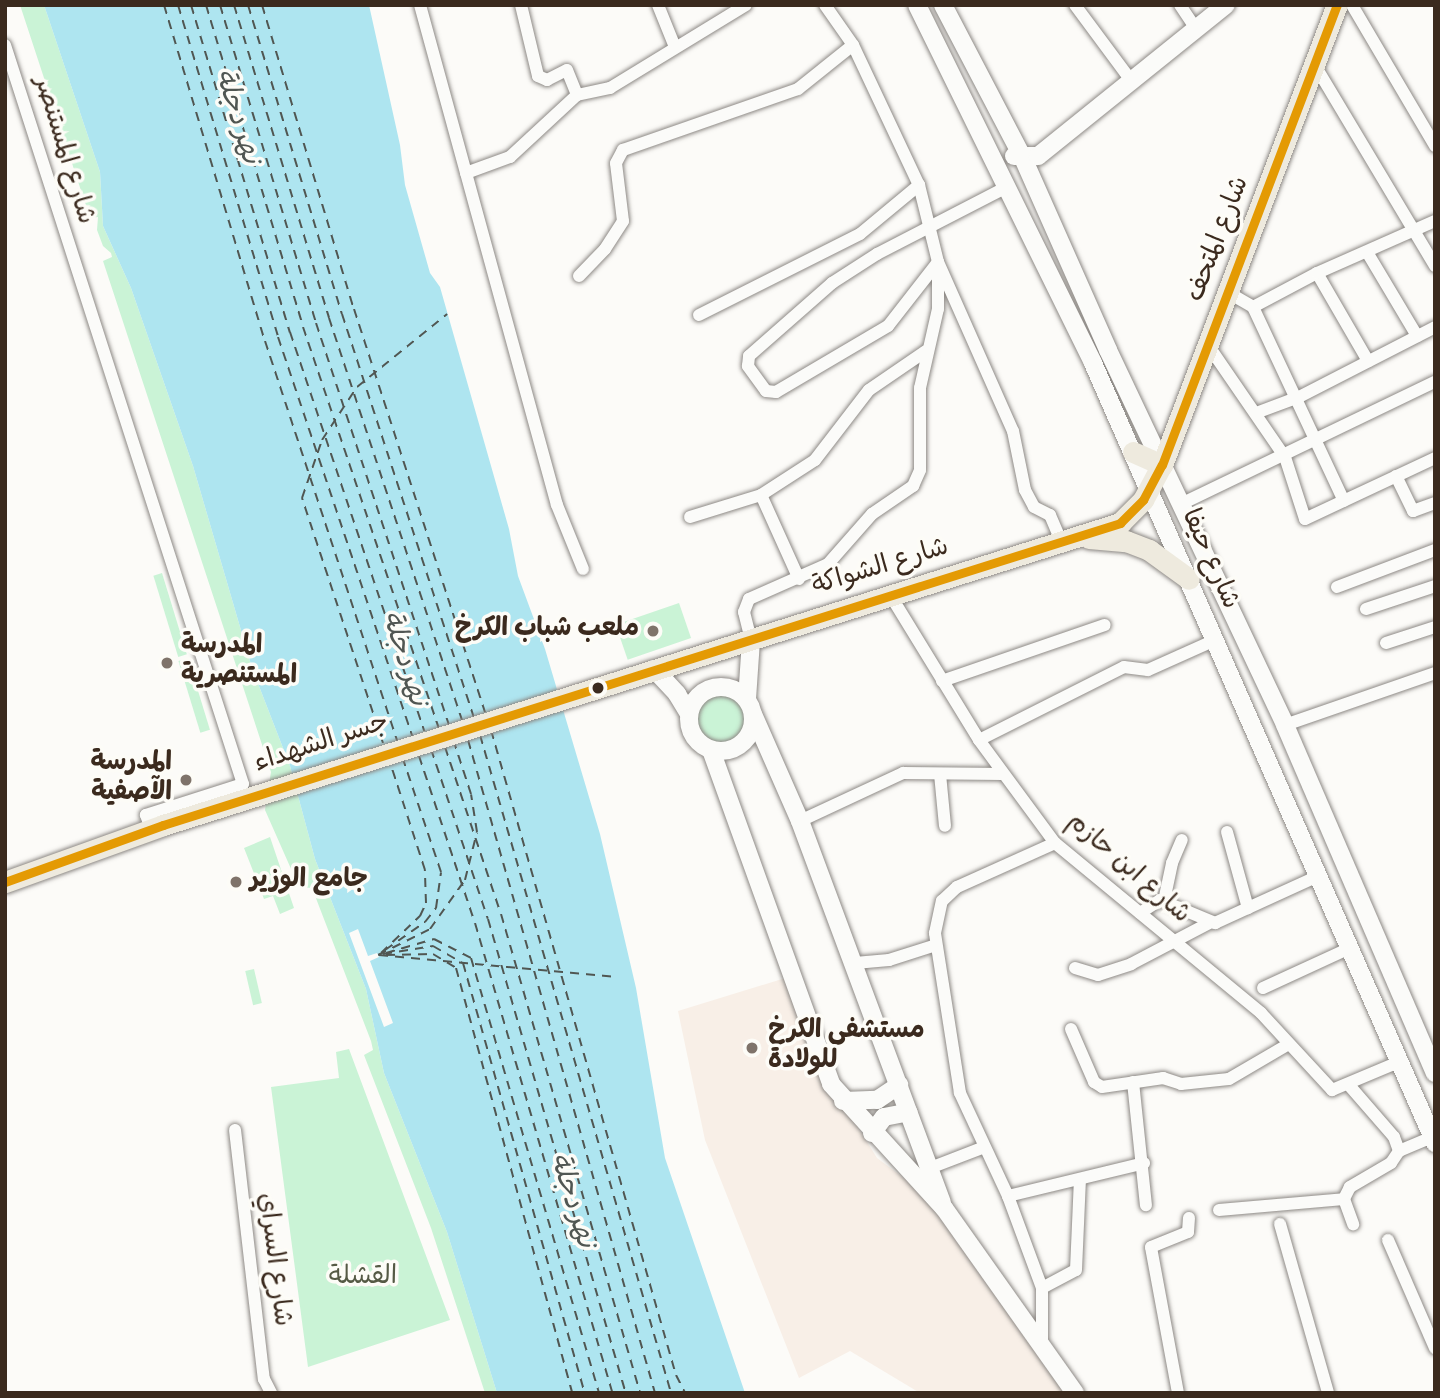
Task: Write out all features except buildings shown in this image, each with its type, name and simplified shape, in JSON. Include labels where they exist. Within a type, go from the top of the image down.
[{"type":"main road","name":"شارع حيفا","points":[[917,5],[1009,186],[1133,452],[1434,1140]]},
{"type":"main road","name":"شارع حيفا","points":[[943,5],[1023,158],[1285,725],[1435,1073]]},
{"type":"main road","points":[[982,132],[1006,152],[1023,158],[1038,156],[1130,79],[1226,5]]},
{"type":"main road","name":"شارع المتحف","points":[[1151,496],[1210,348],[1337,5]]},
{"type":"main road","points":[[1021,211],[1061,138]]},
{"type":"main road","points":[[1133,452],[1163,465]]},
{"type":"main road","points":[[1151,496],[1163,489],[1178,497]]},
{"type":"main road","name":"شارع الشواكة","points":[[618,680],[751,640],[890,593],[1069,541],[1120,523],[1151,496]]},
{"type":"main road","points":[[1069,541],[1126,541],[1149,550],[1189,579]]},
{"type":"main road","points":[[711,750],[733,749],[742,744],[753,725],[750,706],[751,640]]},
{"type":"main road","points":[[654,669],[677,694],[688,714],[693,736],[711,750],[831,1084],[872,1133],[944,1208],[1075,1393]]},
{"type":"main road","name":"جسر الشهداء","points":[[5,882],[157,827],[618,680]]},
{"type":"main road","points":[[688,714],[693,702],[712,687],[725,687],[750,706],[800,821],[855,963],[944,1208]]},
{"type":"main road","points":[[843,1101],[877,1100],[899,1085]]},
{"type":"main road","points":[[872,1133],[889,1114],[909,1112]]},
{"type":"street","points":[[420,5],[557,505],[583,569]]},
{"type":"street","points":[[521,5],[538,76],[547,80],[567,70],[577,95]]},
{"type":"street","points":[[657,5],[675,47]]},
{"type":"street","points":[[466,173],[510,157],[577,95],[610,88],[746,5]]},
{"type":"street","points":[[751,640],[744,604],[828,564],[872,514],[913,486],[922,454],[920,388],[926,351],[938,309],[938,262],[931,226],[919,185],[853,45],[825,5]]},
{"type":"street","points":[[1075,5],[1130,79]]},
{"type":"street","points":[[1180,5],[1196,29]]},
{"type":"street","points":[[1352,5],[1435,146]]},
{"type":"street","name":"شارع المستنصر","points":[[5,45],[75,271],[243,784],[146,815],[157,827]]},
{"type":"street","points":[[579,276],[606,249],[623,222],[616,163],[623,150],[798,89],[853,45]]},
{"type":"street","points":[[1316,67],[1413,233],[1435,265]]},
{"type":"street","points":[[699,315],[860,234],[919,185]]},
{"type":"street","points":[[938,262],[888,327],[776,392],[766,391],[748,366],[749,356],[832,284],[931,226],[1009,186]]},
{"type":"street","points":[[1253,307],[1317,273],[1413,233],[1435,221]]},
{"type":"street","points":[[1367,251],[1416,336]]},
{"type":"street","points":[[938,262],[1013,432],[1025,490],[1034,507],[1050,515],[1069,541]]},
{"type":"street","points":[[1317,273],[1368,361]]},
{"type":"street","points":[[1229,293],[1253,307],[1298,397],[1344,501]]},
{"type":"street","points":[[1256,413],[1298,397],[1435,327]]},
{"type":"street","points":[[1210,348],[1285,457],[1305,519],[1435,458]]},
{"type":"street","points":[[690,517],[761,495],[815,460],[869,390],[926,351]]},
{"type":"street","points":[[1178,497],[1285,457],[1435,382]]},
{"type":"street","points":[[1396,476],[1413,511],[1435,503]]},
{"type":"street","points":[[761,495],[799,579]]},
{"type":"street","points":[[1337,587],[1435,550]]},
{"type":"street","points":[[1366,609],[1435,586]]},
{"type":"street","name":"شارع ابن حازم","points":[[890,593],[979,740],[1055,843],[1174,939],[1289,1044],[1332,1090],[1348,1084]]},
{"type":"street","points":[[942,681],[1105,625]]},
{"type":"street","points":[[1386,643],[1435,627]]},
{"type":"street","points":[[979,740],[1124,667],[1148,670],[1215,640]]},
{"type":"street","points":[[1285,725],[1435,673]]},
{"type":"street","points":[[800,821],[902,774],[1003,774]]},
{"type":"street","points":[[940,774],[945,826]]},
{"type":"street","points":[[1227,832],[1248,908]]},
{"type":"street","points":[[1164,901],[1172,863],[1182,840]]},
{"type":"street","points":[[1042,1348],[1042,1288],[1008,1196],[982,1148],[960,1093],[936,945],[936,913],[949,893],[974,877],[1055,843]]},
{"type":"street","points":[[1076,968],[1098,975],[1131,964],[1174,939],[1318,876]]},
{"type":"street","points":[[1140,912],[1156,901],[1164,901],[1209,923]]},
{"type":"street","points":[[855,963],[889,960],[936,945]]},
{"type":"street","points":[[1263,988],[1350,948]]},
{"type":"street","points":[[1071,1029],[1097,1086],[1163,1078],[1181,1084],[1228,1079],[1289,1044]]},
{"type":"street","points":[[1399,1062],[1348,1084],[1394,1137],[1399,1151]]},
{"type":"street","points":[[1133,1082],[1144,1163],[1146,1205]]},
{"type":"street","name":"شارع السراي","points":[[235,1130],[264,1379],[271,1393]]},
{"type":"street","points":[[1344,1199],[1354,1183],[1391,1163],[1399,1151],[1434,1140]]},
{"type":"street","points":[[930,1168],[982,1148]]},
{"type":"street","points":[[1008,1196],[1044,1184],[1080,1180],[1144,1163]]},
{"type":"street","points":[[1042,1288],[1063,1280],[1076,1269],[1080,1180]]},
{"type":"street","points":[[1219,1210],[1344,1199]]},
{"type":"street","points":[[1344,1199],[1353,1224]]},
{"type":"street","points":[[1178,1393],[1151,1247],[1188,1232],[1189,1219]]},
{"type":"street","points":[[1280,1224],[1328,1393]]},
{"type":"street","points":[[1388,1240],[1435,1348]]},
{"type":"shaded area","points":[[795,975],[831,1084],[877,1158],[944,1208],[1067,1393],[920,1393],[850,1351],[799,1378],[705,1140],[678,1011]]},
{"type":"green space","points":[[20,5],[44,5],[100,172],[103,226],[131,288],[193,466],[252,668],[290,766],[315,859],[366,989],[384,1073],[447,1232],[497,1393],[485,1393],[431,1228],[364,1055],[373,1050],[371,1041],[312,888],[299,887],[265,810],[271,772],[103,261],[112,257],[111,253],[103,246],[97,230],[98,217],[90,218]]},
{"type":"green space","points":[[162,573],[187,654],[178,657],[153,576]]},
{"type":"green space","name":"ملعب شباب الكرخ","points":[[679,603],[691,638],[628,660],[616,625]]},
{"type":"green space","points":[[188,658],[210,730],[200,733],[178,661]]},
{"type":"green space","points":[[722,693],[740,700],[747,718],[740,736],[722,743],[704,736],[697,718],[704,700]]},
{"type":"green space","points":[[270,837],[294,908],[280,914],[273,896],[264,899],[244,848]]},
{"type":"green space","points":[[254,969],[262,1003],[253,1005],[245,971]]},
{"type":"green space","name":"القشلة","points":[[349,1049],[450,1320],[308,1367],[271,1087],[339,1078],[336,1052]]},
{"type":"water","name":"نهر دجلة","points":[[44,5],[369,5],[400,145],[405,185],[430,273],[440,287],[509,529],[518,576],[545,649],[600,834],[636,988],[665,1158],[745,1393],[497,1393],[447,1232],[384,1073],[366,989],[315,859],[290,766],[252,668],[193,466],[131,288],[103,226],[100,172]]},
{"type":"pier","points":[[358,929],[368,956],[377,953],[379,957],[370,961],[393,1023],[384,1027],[349,933]]},
{"type":"ferry route","points":[[164,5],[265,341],[397,741]]},
{"type":"ferry route","points":[[178,5],[278,337],[413,737]]},
{"type":"ferry route","points":[[191,5],[290,332],[424,731]]},
{"type":"ferry route","points":[[206,5],[303,327],[439,729]]},
{"type":"ferry route","points":[[220,5],[316,323],[449,726]]},
{"type":"ferry route","points":[[234,5],[329,318],[462,721]]},
{"type":"ferry route","points":[[248,5],[342,314],[474,717]]},
{"type":"ferry route","points":[[262,5],[354,309],[485,712]]},
{"type":"ferry route","points":[[383,743],[302,498],[322,440],[357,387],[447,314]]},
{"type":"ferry route","points":[[491,730],[676,1375],[685,1393]]},
{"type":"ferry route","points":[[480,735],[671,1393]]},
{"type":"ferry route","points":[[468,740],[655,1393]]},
{"type":"ferry route","points":[[378,955],[430,929],[465,880],[477,832],[471,794],[455,745]]},
{"type":"ferry route","points":[[445,747],[501,914],[640,1393]]},
{"type":"ferry route","points":[[431,749],[488,919],[626,1393]]},
{"type":"ferry route","points":[[419,756],[475,923],[612,1393]]},
{"type":"ferry route","points":[[385,950],[425,922],[436,908],[441,872],[403,759]]},
{"type":"ferry route","points":[[381,953],[420,916],[426,903],[425,870],[390,762]]},
{"type":"ferry route","points":[[386,953],[434,939],[471,958],[599,1393]]},
{"type":"ferry route","points":[[383,954],[433,946],[463,963],[585,1393]]},
{"type":"ferry route","points":[[386,955],[433,954],[456,968],[572,1393]]},
{"type":"ferry route","points":[[379,955],[617,977]]},
{"type":"transit line","points":[[5,882],[163,825],[1120,523],[1143,500],[1162,465],[1337,5]]},
{"type":"place","name":"ملعب شباب الكرخ","points":[[653,631]]},
{"type":"place","name":"المدرسة المستنصرية","points":[[167,663]]},
{"type":"place","name":"المدرسة الآصفية","points":[[186,780]]},
{"type":"place","name":"جامع الوزير","points":[[236,882]]},
{"type":"place","name":"مستشفى الكرخ للولادة","points":[[752,1048]]}]
